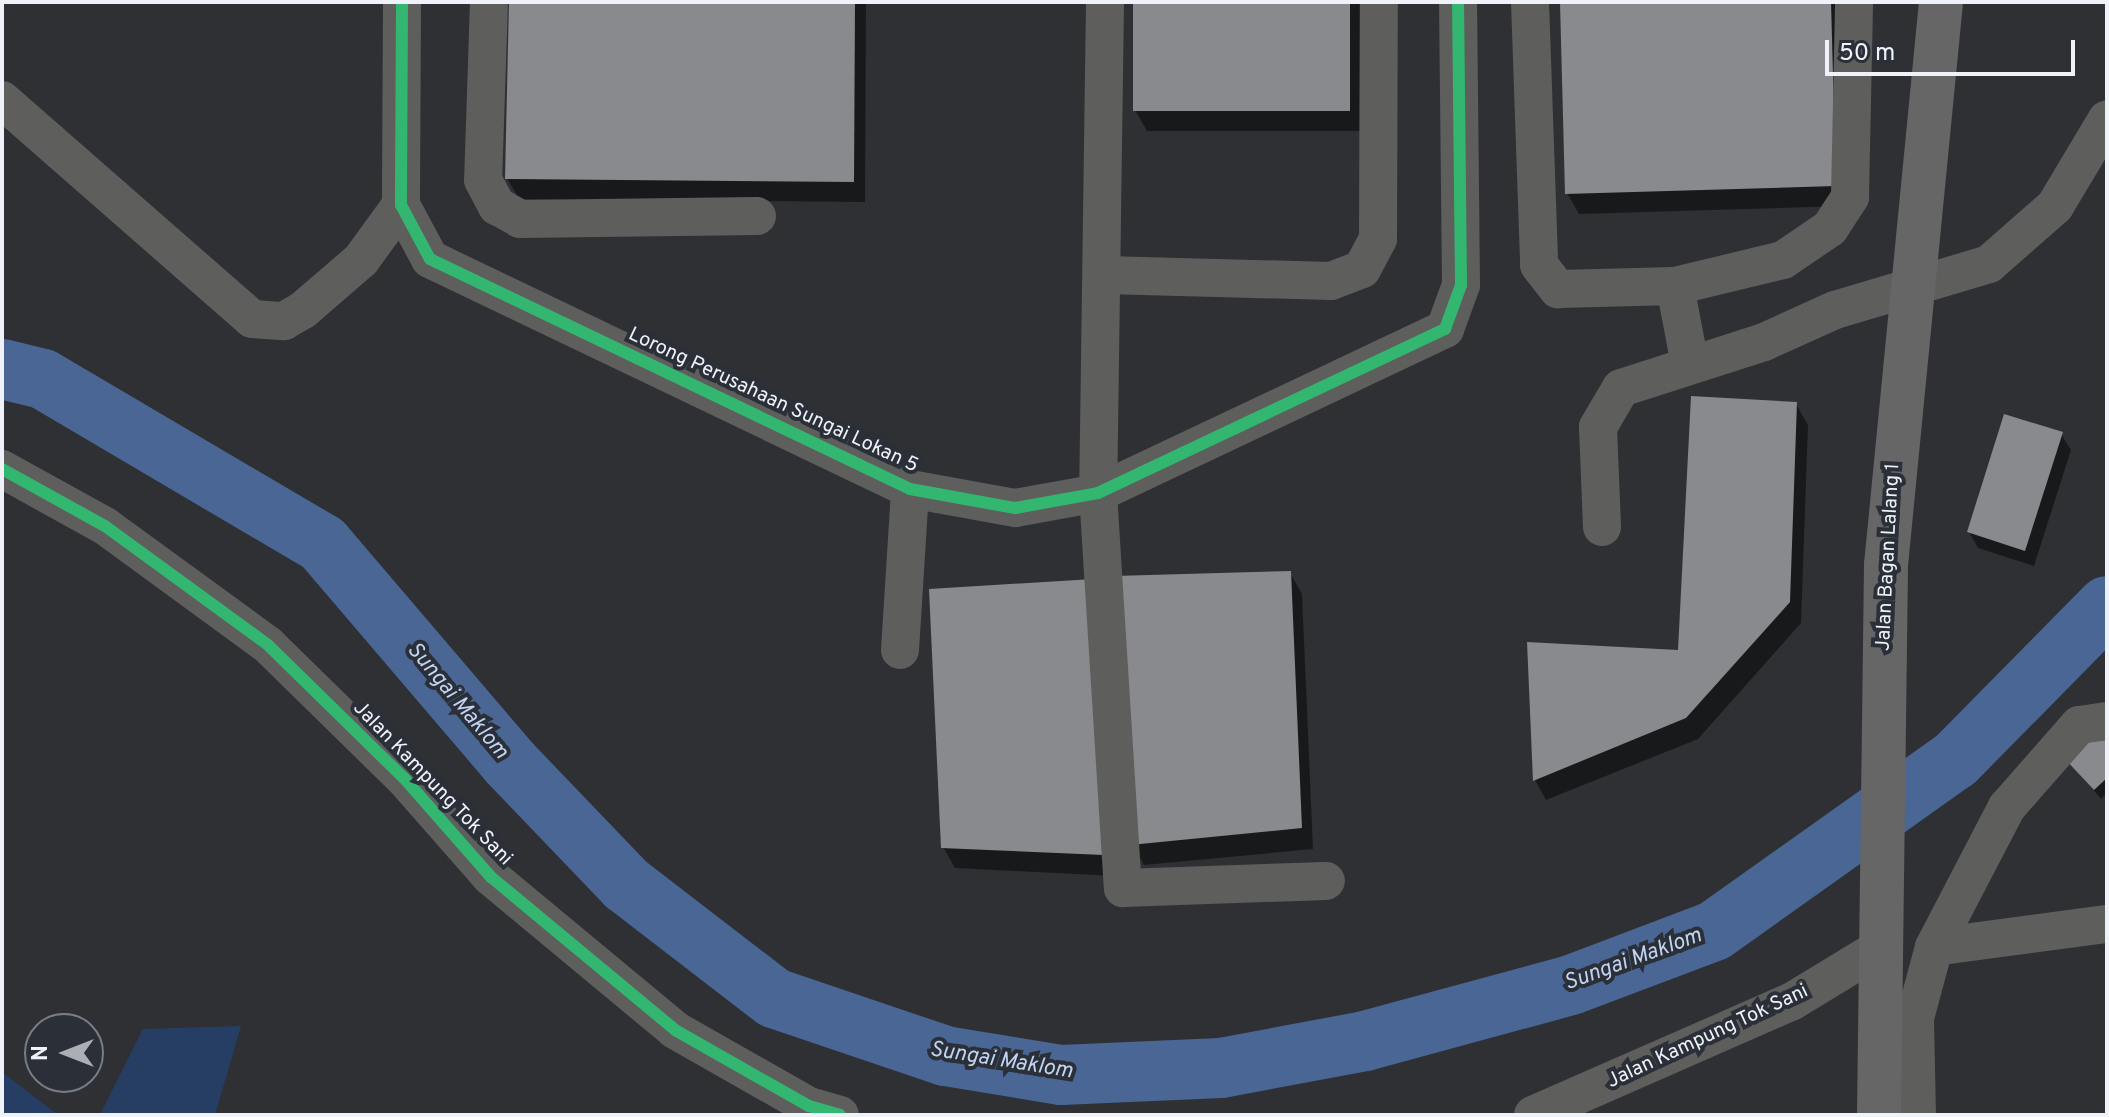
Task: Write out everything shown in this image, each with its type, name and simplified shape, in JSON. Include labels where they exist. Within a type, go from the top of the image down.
[{"type":"main road","name":"Jalan Bagan Lalang 1","points":[[1879,1115],[1878,940],[1886,565],[1941,2]]},
{"type":"street","name":"Lorong Perusahaan Sungai Lokan 5","points":[[402,2],[401,205],[430,259],[910,489],[1015,508],[1098,493],[1445,329],[1461,285],[1458,2]]},
{"type":"street","points":[[489,2],[483,180],[497,206],[520,219],[757,216]]},
{"type":"street","points":[[1105,2],[1104,275],[1098,493],[1123,888],[1326,881]]},
{"type":"street","points":[[1104,275],[1331,281],[1362,269],[1378,239],[1379,2]]},
{"type":"street","points":[[1530,2],[1539,265],[1558,289],[1675,286],[1783,260],[1844,213],[1854,2]]},
{"type":"street","points":[[2,100],[252,319],[284,321],[303,310],[361,260],[401,205]]},
{"type":"street","points":[[1602,527],[1598,427],[1621,388],[1913,285],[1989,264],[2055,206],[2107,119]]},
{"type":"street","points":[[1675,286],[1690,365]]},
{"type":"street","name":"Jalan Kampung Tok Sani","points":[[2,469],[105,526],[268,645],[404,778],[491,877],[675,1030],[809,1106],[840,1115]]},
{"type":"street","points":[[900,650],[910,489]]},
{"type":"street","points":[[1917,1115],[1915,1018],[1934,947],[2007,807],[2079,725],[2107,721]]},
{"type":"street","points":[[1934,947],[2107,924]]},
{"type":"street","name":"Jalan Kampung Tok Sani","points":[[1533,1115],[1791,1002],[1878,940]]},
{"type":"shaded area","points":[[241,1026],[215,1115],[100,1115],[143,1029]]},
{"type":"shaded area","points":[[2,1072],[24,1089],[24,1093],[29,1093],[58,1115],[2,1115]]},
{"type":"building","points":[[509,2],[855,2],[854,182],[505,179]]},
{"type":"building","points":[[1133,2],[1350,2],[1350,111],[1133,111]]},
{"type":"building","points":[[1560,2],[1831,2],[1836,186],[1565,194]]},
{"type":"building","points":[[1691,396],[1797,402],[1790,602],[1686,718],[1533,781],[1527,642],[1678,650]]},
{"type":"building","points":[[2004,414],[2063,432],[2025,551],[1967,532]]},
{"type":"building","points":[[1291,571],[1302,828],[1130,845],[1114,576]]},
{"type":"building","points":[[1093,579],[1104,855],[941,848],[929,589]]},
{"type":"building","points":[[2107,726],[2107,778],[2094,790],[2064,758]]},
{"type":"waterway","name":"Sungai Maklom","points":[[2,369],[43,379],[323,544],[510,763],[626,884],[774,998],[945,1056],[1061,1075],[1221,1068],[1365,1041],[1571,985],[1714,931],[1955,760],[2107,606]]},
{"type":"cycle path","points":[[402,2],[401,205],[430,259],[910,489],[1015,508],[1098,493],[1445,329],[1461,285],[1458,2]]},
{"type":"cycle path","points":[[2,469],[105,526],[268,645],[404,778],[491,877],[675,1030],[809,1106],[840,1115]]}]
